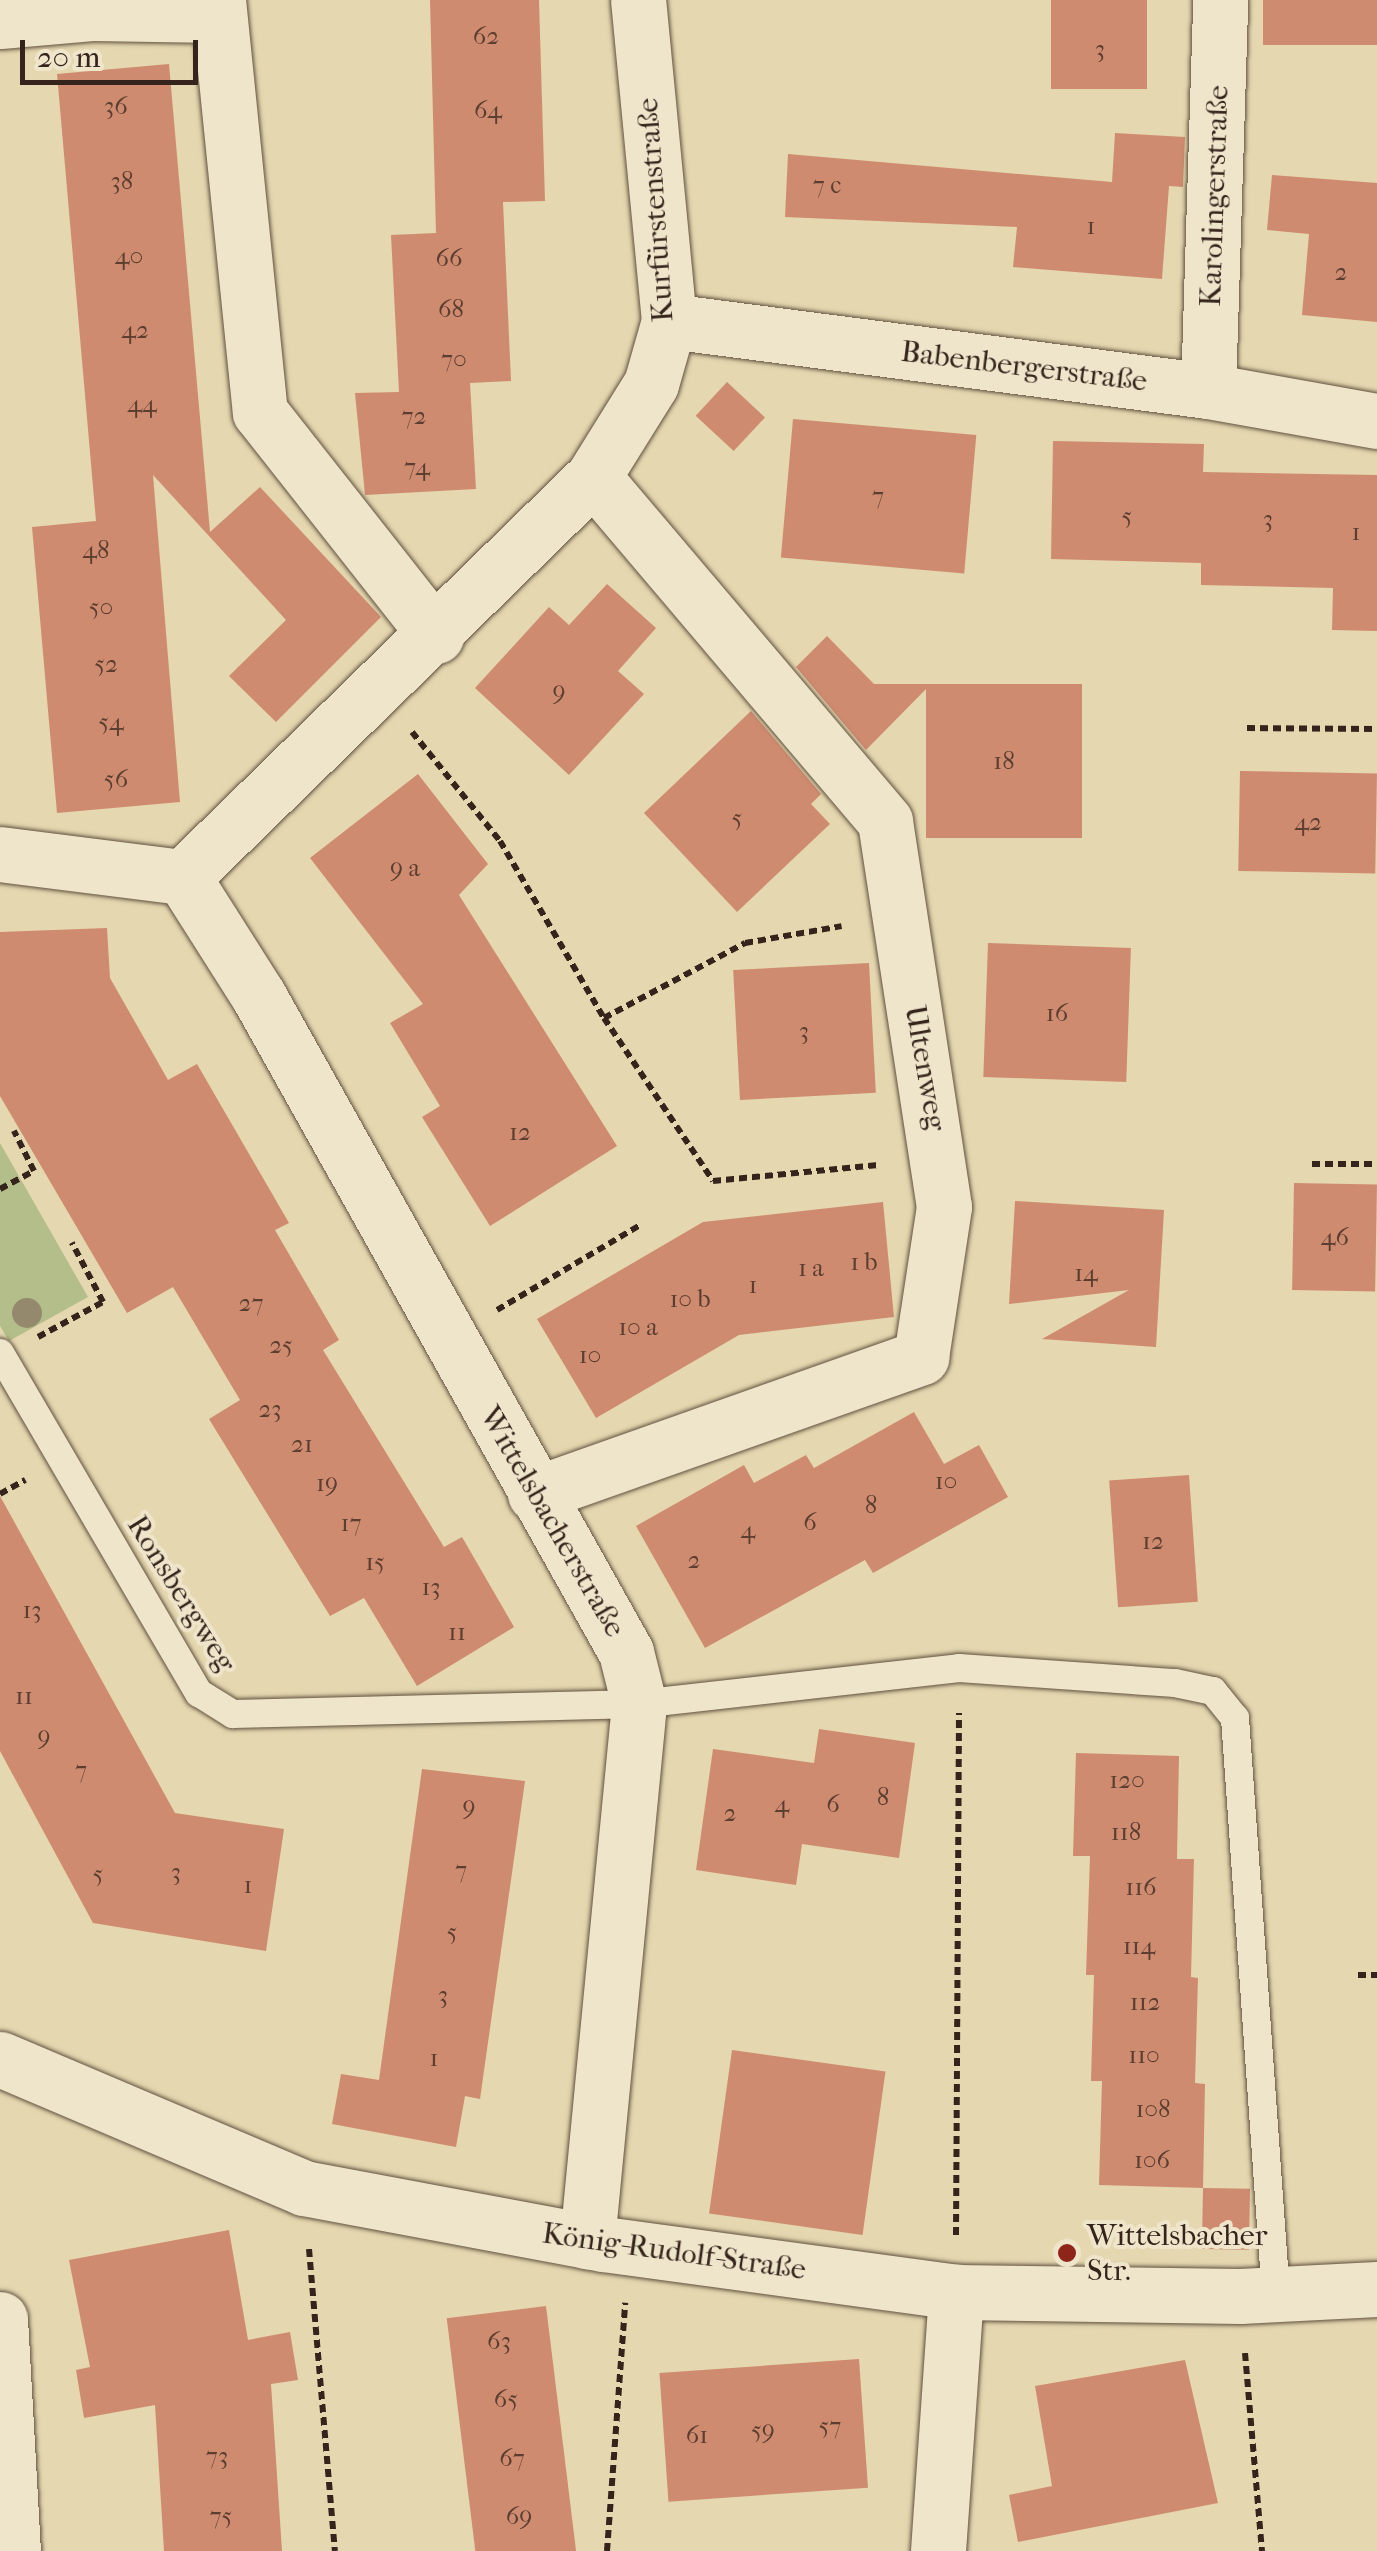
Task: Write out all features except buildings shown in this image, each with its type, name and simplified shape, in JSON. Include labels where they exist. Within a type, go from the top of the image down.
[{"type":"street","name":"Kurfürstenstraße","points":[[183,877],[379,692],[593,477],[651,384],[670,321],[638,0]]},
{"type":"street","name":"Karolingerstraße","points":[[1208,391],[1220,0]]},
{"type":"street","points":[[0,21],[217,8],[260,412],[436,636]]},
{"type":"street","name":"Babenbergerstraße","points":[[670,321],[1208,391],[1377,420]]},
{"type":"street","name":"Ultenweg","points":[[535,1494],[921,1357],[944,1207],[941,1159],[884,821],[593,477]]},
{"type":"street","points":[[0,854],[183,877]]},
{"type":"street","name":"Wittelsbacherstraße","points":[[183,877],[258,996],[626,1652],[639,1704],[608,2244]]},
{"type":"street","name":"König-Rudolf-Straße","points":[[0,2059],[304,2188],[608,2244],[956,2292],[1258,2295],[1377,2289]]},
{"type":"street","points":[[938,2551],[956,2292]]},
{"type":"street","points":[[0,2319],[12,2551]]},
{"type":"lane","name":"Ronsbergweg","points":[[1,1355],[199,1694],[232,1714],[639,1704],[959,1668],[1175,1682],[1213,1692],[1234,1718],[1258,2295]]},
{"type":"path","points":[[379,692],[500,842],[604,1018],[712,1181],[941,1159]]},
{"type":"path","points":[[1247,728],[1377,729]]},
{"type":"path","points":[[604,1018],[745,943],[899,916]]},
{"type":"path","points":[[0,1189],[34,1171],[14,1131]]},
{"type":"path","points":[[1312,1164],[1377,1164]]},
{"type":"path","points":[[449,1339],[640,1226]]},
{"type":"path","points":[[1,1355],[103,1302],[72,1243]]},
{"type":"path","points":[[956,2292],[959,1668]]},
{"type":"path","points":[[1358,1975],[1377,1975]]},
{"type":"path","points":[[304,2188],[335,2551]]},
{"type":"path","points":[[607,2551],[608,2244]]},
{"type":"path","points":[[1258,2295],[1262,2551]]},
{"type":"green space","points":[[0,1143],[88,1297],[9,1341],[0,1326]]},
{"type":"place","name":"Wittelsbacher Str.","points":[[1067,2253]]}]
